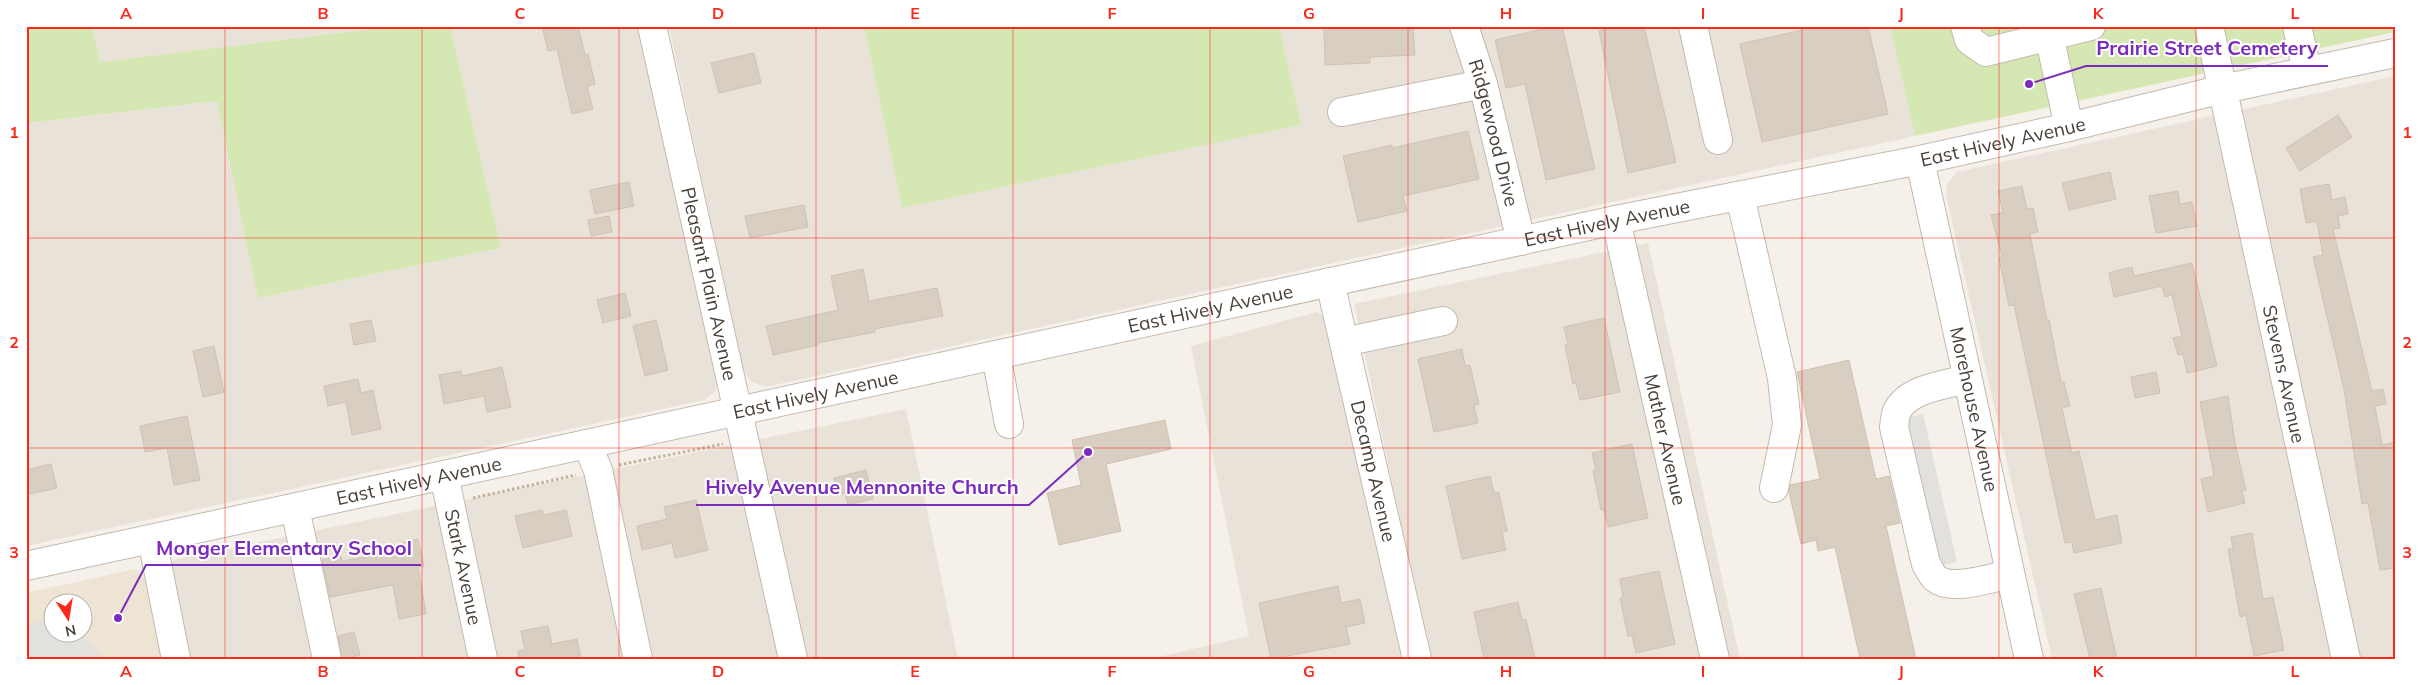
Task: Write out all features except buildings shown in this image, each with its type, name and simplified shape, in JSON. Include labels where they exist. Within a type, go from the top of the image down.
[{"type":"street","name":"Pleasant Plain Avenue","points":[[652,26],[793,659]]},
{"type":"street","name":"Ridgewood Drive","points":[[1464,26],[1483,84],[1521,241]]},
{"type":"street","points":[[1693,26],[1718,140]]},
{"type":"street","points":[[1965,26],[1968,40],[1986,52],[2048,31],[2091,26]]},
{"type":"street","name":"Stevens Avenue","points":[[2209,26],[2346,659]]},
{"type":"street","points":[[2298,26],[2307,71]]},
{"type":"street","points":[[2048,31],[2069,127]]},
{"type":"street","name":"East Hively Avenue","points":[[26,566],[1616,220],[1920,160],[2069,127],[2222,89],[2395,53]]},
{"type":"street","points":[[1342,112],[1483,84]]},
{"type":"street","name":"Morehouse Avenue","points":[[1920,160],[2029,659]]},
{"type":"street","points":[[1740,196],[1782,378],[1787,424],[1774,488]]},
{"type":"street","name":"Mather Avenue","points":[[1616,220],[1715,659]]},
{"type":"street","name":"Decamp Avenue","points":[[1330,282],[1417,659]]},
{"type":"street","points":[[1344,342],[1443,322]]},
{"type":"street","points":[[996,355],[1009,424]]},
{"type":"street","points":[[1967,379],[1917,394],[1906,400],[1897,412],[1894,427],[1926,564],[1935,578],[1947,584],[1966,584],[2010,574]]},
{"type":"street","points":[[588,444],[598,470],[638,659]]},
{"type":"street","name":"Stark Avenue","points":[[444,475],[483,659]]},
{"type":"street","points":[[295,508],[327,659]]},
{"type":"street","points":[[152,539],[176,659]]},
{"type":"shaded area","points":[[92,26],[397,26],[100,62]]},
{"type":"shaded area","points":[[450,26],[639,26],[717,376],[716,391],[704,400],[26,546],[26,112],[29,123],[217,101],[259,298],[501,248]]},
{"type":"shaded area","points":[[669,26],[864,26],[902,208],[1300,125],[1279,26],[1890,26],[1915,136],[765,387],[750,381],[742,366]]},
{"type":"shaded area","points":[[2395,76],[2395,659],[2052,659],[1946,195],[1947,184],[1957,172]]},
{"type":"shaded area","points":[[1648,243],[1740,659],[1430,659],[1354,304]]},
{"type":"shaded area","points":[[1317,312],[1325,317],[1405,659],[1150,659],[1249,636],[1191,346]]},
{"type":"shaded area","points":[[906,409],[958,659],[186,659],[168,569],[172,562],[177,559]]},
{"type":"shaded area","points":[[1923,414],[1957,562],[1938,566],[1905,418]]},
{"type":"shaded area","points":[[135,569],[142,574],[145,580],[162,659],[26,659],[26,593]]},
{"type":"shaded area","points":[[42,620],[42,642],[87,642],[105,659],[26,659],[26,624],[40,622]]},
{"type":"green space","points":[[26,26],[92,26],[100,62],[397,26],[450,26],[501,248],[258,298],[217,101],[28,123],[26,112]]},
{"type":"green space","points":[[864,26],[1279,26],[1301,125],[902,208]]},
{"type":"green space","points":[[1890,26],[2395,26],[2395,32],[1915,136]]},
{"type":"place","name":"Prairie Street Cemetery","points":[[2029,84]]},
{"type":"place","name":"Hively Avenue Mennonite Church","points":[[1088,452]]},
{"type":"place","name":"Monger Elementary School","points":[[118,618]]}]
